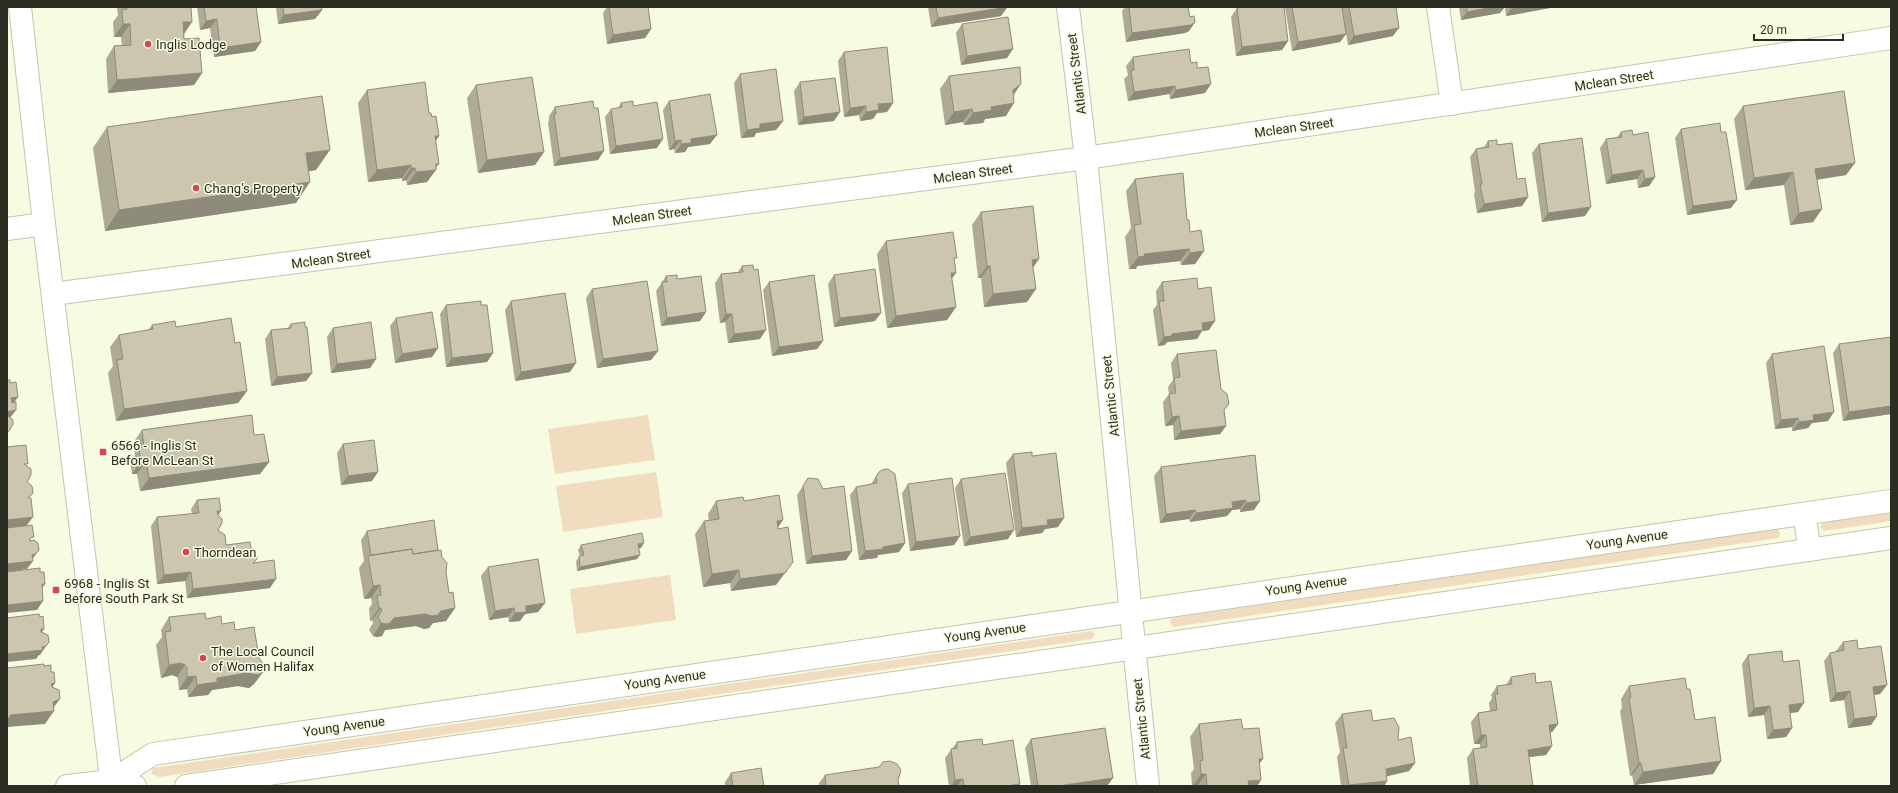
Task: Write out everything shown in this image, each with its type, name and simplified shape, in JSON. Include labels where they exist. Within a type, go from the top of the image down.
[{"type":"street","points":[[20,7],[44,224],[112,784]]},
{"type":"street","name":"Atlantic Street","points":[[1068,7],[1086,158],[1148,786]]},
{"type":"street","points":[[1438,7],[1452,104]]},
{"type":"street","name":"Mclean Street","points":[[53,294],[1086,158],[1891,38]]},
{"type":"street","points":[[7,229],[44,224]]},
{"type":"street","name":"Young Avenue","points":[[112,784],[153,754],[1131,610],[1891,501]]},
{"type":"street","points":[[1804,514],[1810,550]]},
{"type":"street","points":[[186,786],[1891,538]]},
{"type":"street","points":[[67,786],[112,784],[135,786]]},
{"type":"shaded area","points":[[648,415],[655,460],[555,474],[548,429]]},
{"type":"shaded area","points":[[656,472],[663,517],[563,532],[556,486]]},
{"type":"shaded area","points":[[1891,512],[1891,521],[1824,531],[1820,527],[1823,522]]},
{"type":"shaded area","points":[[1778,529],[1780,533],[1779,538],[1173,627],[1170,622],[1172,618]]},
{"type":"shaded area","points":[[670,575],[676,620],[576,634],[570,589]]},
{"type":"shaded area","points":[[1092,631],[1095,634],[1092,639],[159,777],[151,774],[153,768]]},
{"type":"building","name":"Inglis Lodge","points":[[127,7],[191,7],[192,22],[183,22],[184,39],[199,38],[202,73],[117,80],[114,46],[131,45],[130,24],[123,24],[122,10],[127,9]]},
{"type":"building","points":[[204,7],[256,7],[261,42],[220,48],[217,19],[206,21]]},
{"type":"building","points":[[283,7],[321,7],[322,10],[284,15]]},
{"type":"building","points":[[609,7],[648,7],[651,29],[613,35]]},
{"type":"building","points":[[936,7],[1008,7],[938,18]]},
{"type":"building","points":[[1129,7],[1188,7],[1190,17],[1194,16],[1195,22],[1191,25],[1132,33]]},
{"type":"building","points":[[1284,7],[1288,41],[1242,47],[1237,8]]},
{"type":"building","points":[[1292,7],[1342,7],[1346,34],[1298,42]]},
{"type":"building","points":[[1349,7],[1396,7],[1399,28],[1354,36]]},
{"type":"building","points":[[1467,7],[1492,7],[1467,12]]},
{"type":"building","points":[[1008,17],[1013,49],[967,56],[962,24]]},
{"type":"building","points":[[887,47],[893,103],[878,104],[879,110],[866,112],[866,106],[850,108],[844,52]]},
{"type":"building","points":[[1189,49],[1191,63],[1197,62],[1197,68],[1208,67],[1211,84],[1176,90],[1175,86],[1134,92],[1131,71],[1134,70],[1133,57]]},
{"type":"building","points":[[1020,67],[1021,84],[1013,90],[1014,103],[991,107],[992,110],[973,113],[972,109],[954,112],[949,76]]},
{"type":"building","points":[[776,69],[783,121],[760,124],[760,128],[747,130],[740,74]]},
{"type":"building","points":[[532,77],[544,152],[487,160],[476,85]]},
{"type":"building","points":[[835,78],[840,112],[804,117],[800,82]]},
{"type":"building","points":[[425,82],[429,113],[431,113],[432,117],[436,116],[439,136],[435,136],[439,164],[436,164],[436,170],[416,172],[415,168],[411,168],[411,165],[377,170],[367,90]]},
{"type":"building","points":[[1844,91],[1855,163],[1815,169],[1822,209],[1799,213],[1793,172],[1754,178],[1743,106]]},
{"type":"building","points":[[710,94],[717,135],[691,139],[691,143],[681,144],[681,140],[675,141],[669,101]]},
{"type":"building","name":"Chang’s Property","points":[[322,96],[330,150],[306,153],[310,182],[119,210],[107,127]]},
{"type":"building","points":[[593,101],[594,108],[598,108],[604,151],[560,158],[554,114],[556,114],[555,107]]},
{"type":"building","points":[[633,101],[633,106],[657,102],[663,139],[616,146],[611,109],[622,107],[621,103]]},
{"type":"building","points":[[1720,123],[1721,132],[1726,132],[1737,200],[1693,206],[1681,129]]},
{"type":"building","points":[[1632,130],[1633,135],[1648,132],[1655,177],[1645,179],[1643,170],[1612,175],[1606,139],[1622,137],[1621,132]]},
{"type":"building","points":[[1582,138],[1591,207],[1548,213],[1539,144]]},
{"type":"building","points":[[1497,140],[1497,145],[1512,143],[1517,179],[1525,178],[1528,197],[1484,204],[1480,185],[1482,184],[1476,149],[1489,147],[1488,141]]},
{"type":"building","points":[[1183,173],[1187,220],[1189,220],[1190,232],[1201,230],[1204,251],[1190,253],[1189,249],[1144,254],[1145,256],[1138,257],[1134,225],[1141,224],[1135,179]]},
{"type":"building","points":[[1033,206],[1039,259],[1032,260],[1036,289],[993,294],[990,266],[987,266],[981,212]]},
{"type":"building","points":[[953,232],[957,258],[954,258],[956,273],[951,273],[956,307],[896,316],[886,241]]},
{"type":"building","points":[[753,265],[754,270],[758,269],[766,330],[734,334],[732,314],[726,314],[721,274],[743,272],[742,266]]},
{"type":"building","points":[[875,269],[881,313],[840,318],[834,275]]},
{"type":"building","points":[[677,275],[677,279],[701,276],[706,312],[667,318],[662,282],[667,282],[666,276]]},
{"type":"building","points":[[814,275],[823,341],[779,347],[769,282]]},
{"type":"building","points":[[1197,278],[1198,289],[1211,287],[1215,321],[1202,323],[1203,330],[1172,334],[1172,336],[1164,337],[1159,301],[1164,301],[1162,282]]},
{"type":"building","points":[[647,281],[658,351],[603,359],[592,289]]},
{"type":"building","points":[[565,293],[576,363],[521,372],[511,301]]},
{"type":"building","points":[[481,301],[481,305],[487,305],[493,353],[452,358],[446,305]]},
{"type":"building","points":[[432,312],[438,348],[402,354],[396,318]]},
{"type":"building","points":[[231,318],[235,343],[240,342],[247,391],[124,409],[117,360],[123,359],[119,335],[153,329],[152,325],[175,321],[176,327]]},
{"type":"building","points":[[305,322],[305,327],[307,327],[312,373],[277,377],[271,330],[291,328],[291,324]]},
{"type":"building","points":[[371,322],[376,359],[337,364],[333,328]]},
{"type":"building","points":[[1891,337],[1891,406],[1849,412],[1839,344]]},
{"type":"building","points":[[1824,346],[1834,412],[1813,415],[1814,420],[1799,422],[1798,418],[1781,420],[1772,354]]},
{"type":"building","points":[[1216,350],[1221,389],[1227,394],[1229,404],[1224,410],[1226,426],[1181,431],[1179,416],[1172,417],[1169,394],[1176,393],[1174,378],[1180,377],[1177,354]]},
{"type":"building","points":[[7,380],[10,380],[10,383],[16,382],[18,397],[11,398],[12,403],[16,402],[16,410],[7,412]]},
{"type":"building","points":[[7,415],[13,420],[13,424],[7,432]]},
{"type":"building","points":[[252,415],[254,435],[264,434],[269,462],[149,478],[146,461],[141,462],[139,448],[144,447],[142,430]]},
{"type":"building","points":[[374,440],[378,472],[348,476],[343,444]]},
{"type":"building","points":[[26,445],[28,464],[24,464],[31,469],[31,475],[27,482],[32,486],[33,493],[28,498],[31,498],[33,517],[7,520],[7,447]]},
{"type":"building","points":[[1032,452],[1032,456],[1056,453],[1064,518],[1047,520],[1048,525],[1022,528],[1013,454]]},
{"type":"building","points":[[1255,455],[1260,501],[1246,503],[1246,500],[1232,502],[1233,508],[1196,513],[1195,510],[1166,514],[1161,467]]},
{"type":"building","points":[[888,469],[895,474],[905,543],[883,547],[883,549],[865,551],[856,487],[877,483],[876,477],[879,472]]},
{"type":"building","points":[[1005,473],[1014,530],[970,537],[961,479]]},
{"type":"building","points":[[808,478],[818,479],[823,489],[844,486],[852,551],[812,556],[803,486]]},
{"type":"building","points":[[952,478],[960,536],[916,542],[908,484]]},
{"type":"building","points":[[779,495],[783,520],[777,521],[778,529],[788,527],[793,562],[785,573],[740,579],[739,570],[712,574],[704,521],[719,519],[716,501],[743,497],[744,501]]},
{"type":"building","name":"Thorndean","points":[[219,498],[221,511],[217,511],[218,515],[222,519],[222,523],[218,530],[225,535],[226,545],[250,542],[251,548],[256,551],[257,559],[253,563],[274,560],[276,579],[193,589],[191,572],[164,575],[157,517],[199,513],[197,500]]},
{"type":"building","points":[[434,520],[438,550],[413,554],[412,549],[371,555],[367,531]]},
{"type":"building","points":[[32,525],[34,537],[30,538],[30,541],[34,540],[38,543],[39,550],[32,555],[33,561],[7,564],[7,528]]},
{"type":"building","points":[[642,533],[644,543],[638,544],[640,555],[580,567],[579,556],[584,555],[581,545]]},
{"type":"building","points":[[412,549],[413,554],[441,550],[442,557],[447,563],[446,572],[449,593],[453,592],[455,608],[441,611],[438,615],[432,616],[425,614],[394,618],[390,623],[381,623],[378,617],[382,610],[379,608],[377,596],[381,595],[380,585],[373,586],[368,556]]},
{"type":"building","points":[[538,559],[545,603],[526,606],[526,612],[515,613],[514,608],[495,611],[488,567]]},
{"type":"building","points":[[40,568],[40,572],[44,572],[45,584],[42,584],[43,601],[7,605],[7,572]]},
{"type":"building","name":"The Local Council of Women Halifax","points":[[205,613],[206,619],[221,616],[222,624],[234,622],[235,630],[254,627],[259,658],[264,668],[263,672],[258,675],[247,673],[217,678],[217,682],[197,685],[196,676],[187,677],[187,668],[185,665],[181,663],[169,665],[165,632],[171,631],[169,617]]},
{"type":"building","points":[[39,614],[40,617],[43,616],[44,629],[41,629],[41,632],[48,635],[49,642],[46,646],[42,647],[43,650],[7,654],[7,618]]},
{"type":"building","points":[[1857,640],[1858,649],[1881,646],[1887,685],[1873,687],[1877,716],[1854,719],[1850,691],[1836,693],[1830,653],[1844,650],[1843,642]]},
{"type":"building","points":[[1782,651],[1783,662],[1799,660],[1804,703],[1789,705],[1792,728],[1773,730],[1770,706],[1754,708],[1748,655]]},
{"type":"building","points":[[44,664],[44,666],[51,665],[51,672],[54,672],[55,683],[51,684],[52,687],[59,690],[60,699],[53,702],[54,711],[11,715],[7,720],[7,668]]},
{"type":"building","points":[[1535,673],[1536,683],[1551,681],[1558,724],[1549,725],[1552,746],[1528,750],[1533,786],[1478,786],[1473,749],[1487,747],[1486,735],[1481,735],[1478,713],[1497,710],[1495,694],[1498,694],[1497,686],[1512,684],[1511,677]]},
{"type":"building","points":[[1685,678],[1687,689],[1690,689],[1695,720],[1715,717],[1721,761],[1643,772],[1641,763],[1639,763],[1629,698],[1631,697],[1629,686]]},
{"type":"building","points":[[1371,710],[1373,721],[1394,718],[1399,727],[1398,740],[1411,737],[1415,763],[1386,769],[1387,781],[1349,785],[1343,748],[1347,748],[1342,714]]},
{"type":"building","points":[[1241,719],[1243,729],[1259,728],[1263,759],[1259,759],[1261,780],[1248,781],[1249,786],[1207,786],[1206,774],[1201,774],[1200,761],[1203,760],[1199,724]]},
{"type":"building","points":[[1105,728],[1113,778],[1058,786],[1038,786],[1031,739]]},
{"type":"building","points":[[982,739],[983,745],[1013,740],[1020,784],[1007,786],[964,786],[963,779],[955,780],[951,749],[957,748],[957,742]]},
{"type":"building","points":[[890,761],[897,764],[901,770],[898,780],[899,786],[826,786],[825,775],[879,767],[883,762]]},
{"type":"building","points":[[761,768],[764,786],[733,786],[731,773]]},
{"type":"place","name":"Inglis Lodge","points":[[148,44]]},
{"type":"place","name":"Chang’s Property","points":[[196,188]]},
{"type":"place","name":"6566 - Inglis St Before McLean St","points":[[103,452]]},
{"type":"place","name":"Thorndean","points":[[186,552]]},
{"type":"place","name":"6968 - Inglis St Before South Park St","points":[[56,590]]},
{"type":"place","name":"The Local Council of Women Halifax","points":[[203,658]]}]
